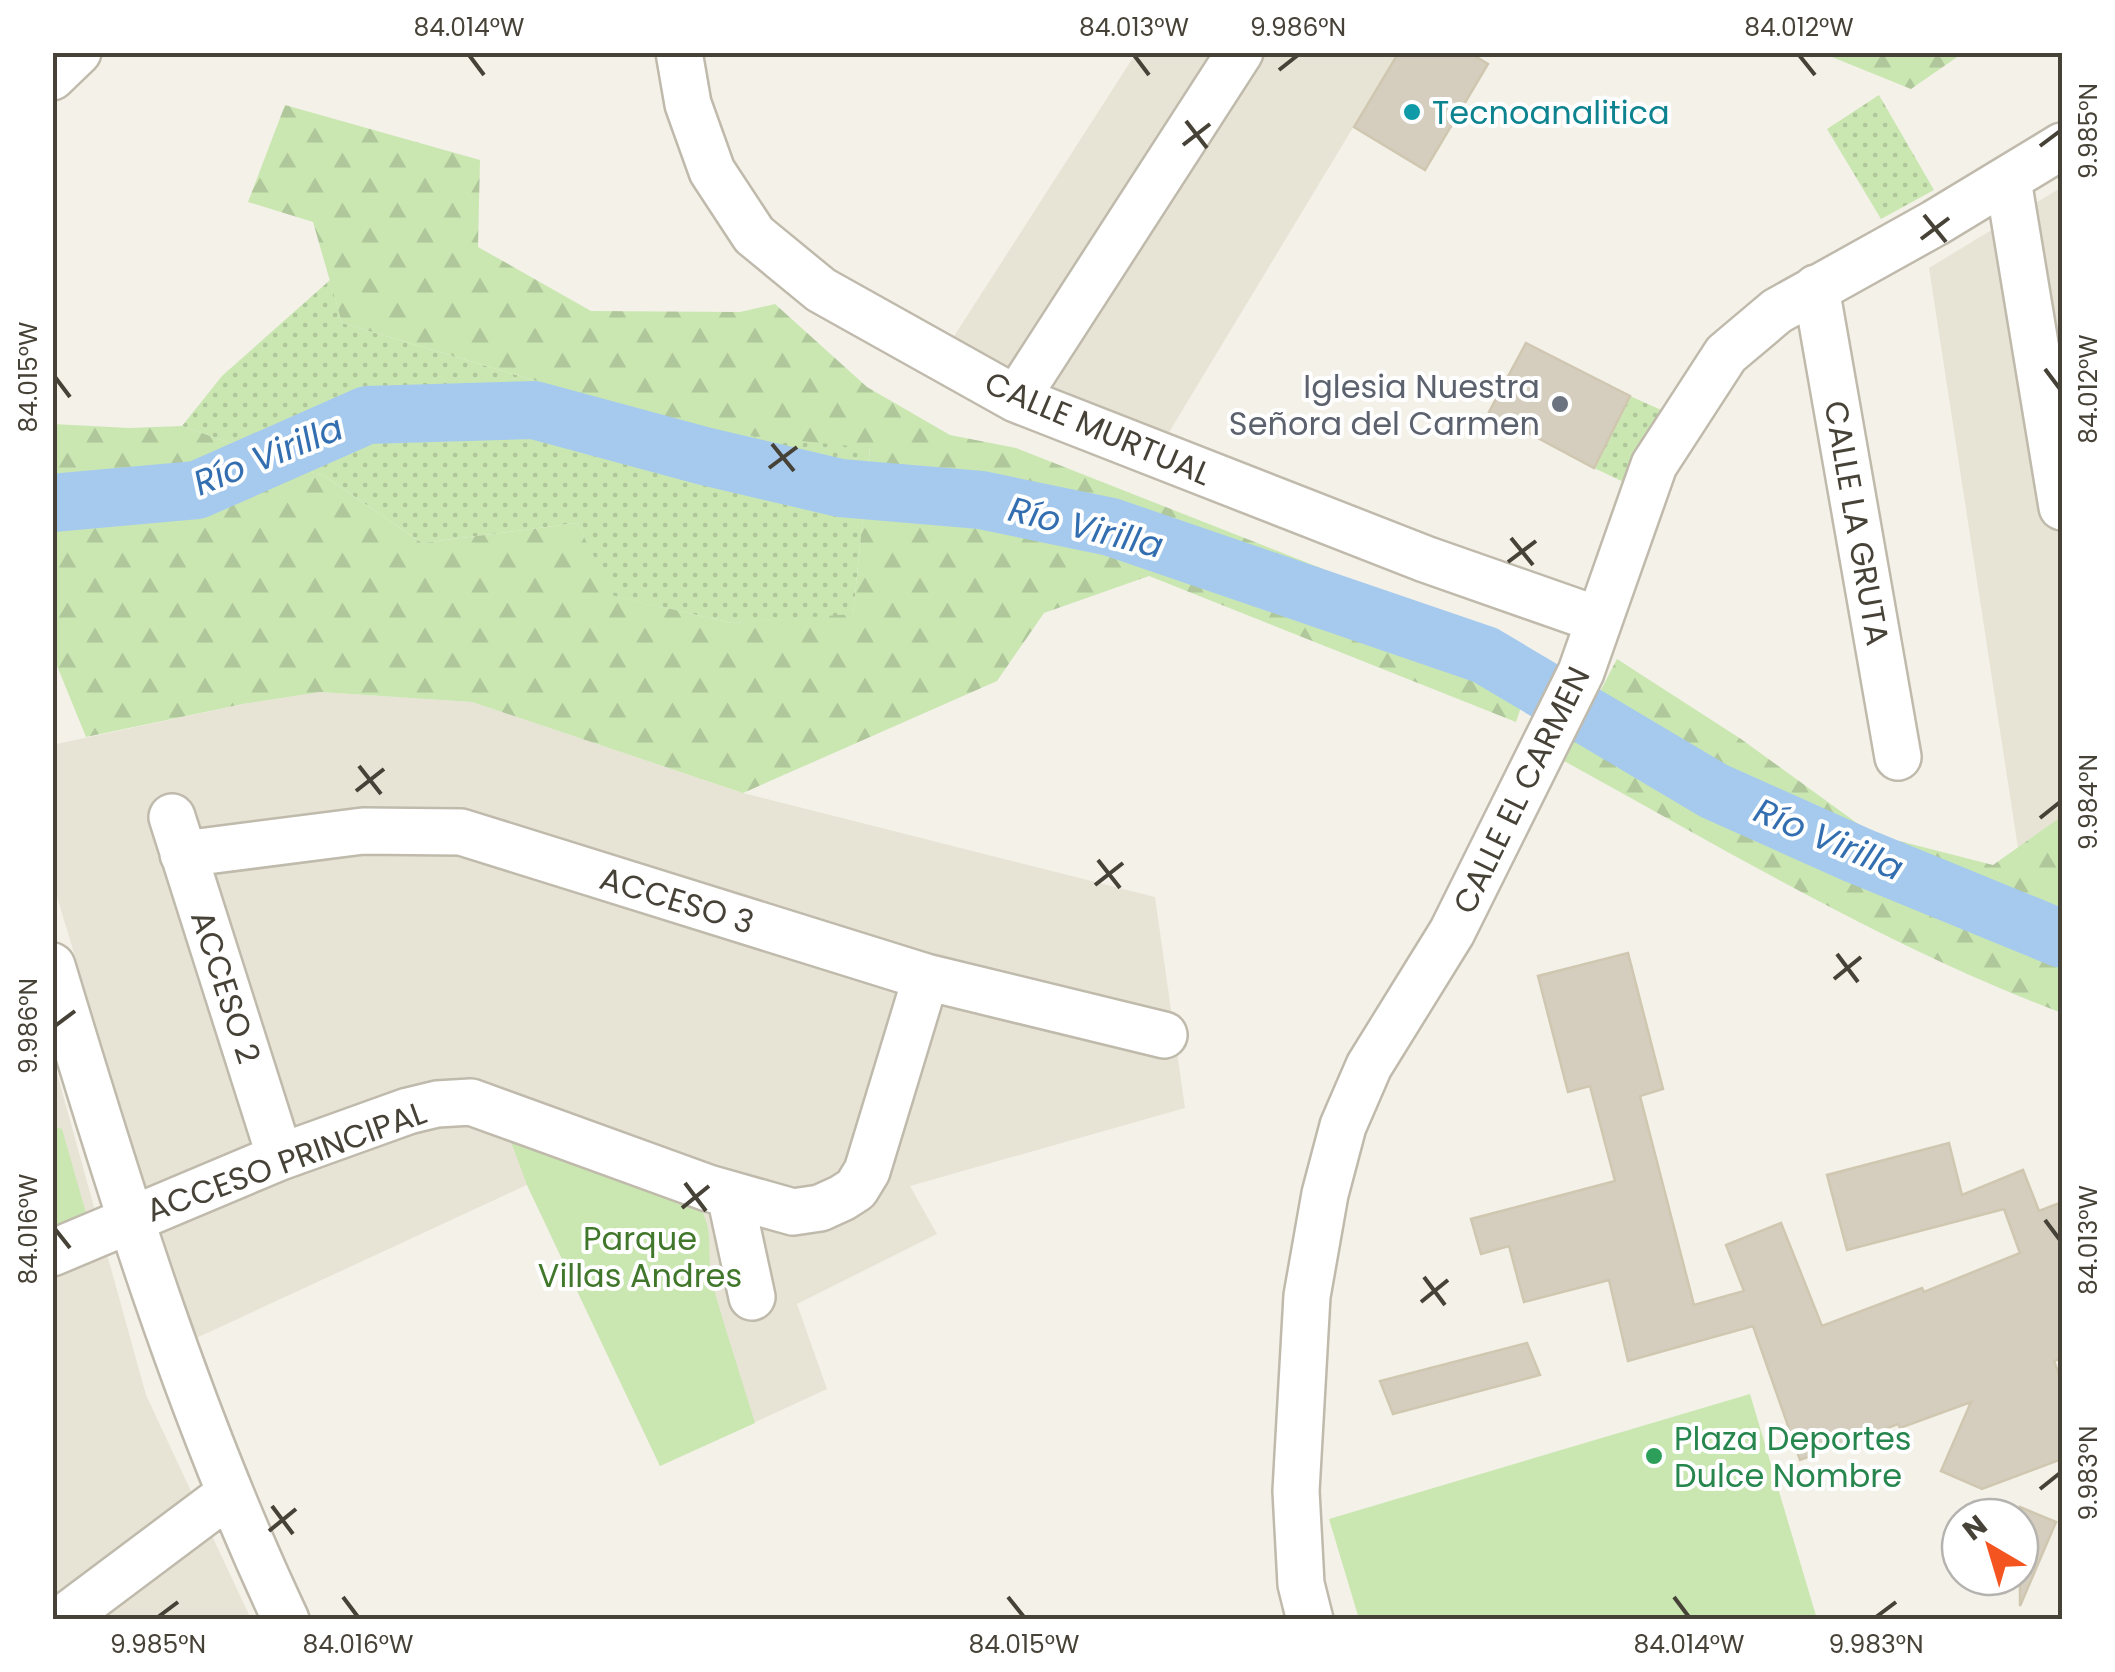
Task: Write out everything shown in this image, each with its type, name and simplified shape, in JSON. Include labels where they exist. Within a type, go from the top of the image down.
[{"type":"street","points":[[52,77],[78,52]]},
{"type":"street","name":"CALLE MURTUAL","points":[[679,52],[688,104],[712,172],[754,235],[821,290],[1016,399],[1425,559],[1599,620]]},
{"type":"street","points":[[1016,399],[1240,52]]},
{"type":"street","name":"CALLE EL CARMEN","points":[[1310,1620],[1301,1584],[1296,1492],[1307,1296],[1325,1194],[1343,1126],[1369,1066],[1452,932],[1581,672],[1654,465],[1726,354],[1777,311],[2062,146]]},
{"type":"street","points":[[2008,180],[2062,507]]},
{"type":"street","name":"CALLE LA GRUTA","points":[[1816,288],[1898,757]]},
{"type":"street","name":"ACCESO 3","points":[[177,836],[461,832],[926,978],[1164,1035]]},
{"type":"street","name":"ACCESO 2","points":[[177,836],[280,1157]]},
{"type":"street","points":[[52,966],[129,1219],[229,1494],[286,1620]]},
{"type":"street","name":"ACCESO PRINCIPAL","points":[[52,1253],[280,1157],[408,1111],[471,1102],[730,1195],[793,1212],[820,1208],[856,1189],[867,1171],[926,978]]},
{"type":"street","points":[[730,1195],[752,1297]]},
{"type":"street","points":[[61,1620],[229,1494]]},
{"type":"shaded area","points":[[1136,53],[1398,53],[1168,434],[1048,390],[951,341]]},
{"type":"shaded area","points":[[2062,187],[2062,816],[2018,848],[1929,268]]},
{"type":"shaded area","points":[[320,692],[472,702],[743,793],[1155,897],[1185,1108],[910,1186],[937,1234],[797,1304],[827,1389],[660,1466],[527,1185],[192,1340],[53,884],[52,745],[243,704]]},
{"type":"shaded area","points":[[52,1055],[146,1395],[251,1619],[53,1619]]},
{"type":"green space","points":[[1822,53],[1963,53],[1911,89]]},
{"type":"green space","points":[[1879,95],[1934,190],[1881,219],[1827,129]]},
{"type":"green space","points":[[285,105],[480,160],[478,247],[591,311],[740,312],[775,304],[867,387],[950,435],[1016,448],[1539,654],[1516,722],[1149,576],[1044,613],[997,681],[743,793],[472,702],[320,692],[86,737],[53,656],[53,424],[182,426],[326,477],[422,543],[577,523],[614,596],[732,623],[853,614],[870,448],[704,431],[342,323],[313,222],[248,202]]},
{"type":"green space","points":[[330,280],[342,323],[704,431],[870,447],[853,615],[732,623],[613,596],[577,523],[422,543],[326,477],[182,426],[222,376]]},
{"type":"green space","points":[[1630,396],[1668,413],[1632,486],[1594,468]]},
{"type":"green space","points":[[1617,659],[1741,739],[1872,834],[1993,865],[2062,816],[2062,1013],[1871,928],[1564,761]]},
{"type":"green space","points":[[53,1126],[62,1129],[86,1213],[53,1226]]},
{"type":"green space","name":"Parque Villas Andres","points":[[506,1128],[692,1197],[708,1229],[713,1286],[755,1423],[660,1466],[527,1185]]},
{"type":"green space","name":"Plaza Deportes Dulce Nombre","points":[[1750,1394],[1817,1619],[1359,1619],[1329,1519]]},
{"type":"building","name":"Tecnoanalitica","points":[[1399,52],[1468,52],[1488,64],[1425,170],[1354,127]]},
{"type":"building","name":"Iglesia Nuestra Señora del Carmen","points":[[1526,343],[1630,396],[1594,468],[1489,412]]},
{"type":"building","points":[[1628,953],[1663,1089],[1640,1096],[1694,1305],[1744,1291],[1726,1245],[1781,1223],[1822,1326],[1922,1288],[1924,1292],[2020,1253],[2004,1209],[1847,1250],[1827,1175],[1949,1143],[1962,1195],[2023,1170],[2039,1211],[2062,1202],[2062,1358],[2054,1361],[2062,1383],[2062,1459],[1982,1489],[1941,1471],[1971,1402],[1800,1460],[1753,1326],[1628,1361],[1609,1280],[1524,1302],[1509,1246],[1481,1254],[1471,1219],[1615,1181],[1590,1086],[1568,1092],[1538,976]]},
{"type":"building","points":[[1527,1343],[1540,1375],[1393,1414],[1380,1381]]},
{"type":"building","points":[[2040,1515],[2056,1522],[2040,1559]]},
{"type":"waterway","name":"Río Virilla","points":[[52,503],[197,490],[367,415],[534,410],[840,488],[981,500],[1111,527],[1485,655],[1714,791],[2062,939]]},
{"type":"place","name":"Tecnoanalitica","points":[[1412,112]]},
{"type":"place","name":"Iglesia Nuestra Señora del Carmen","points":[[1560,404]]},
{"type":"place","name":"Plaza Deportes Dulce Nombre","points":[[1654,1456]]}]
